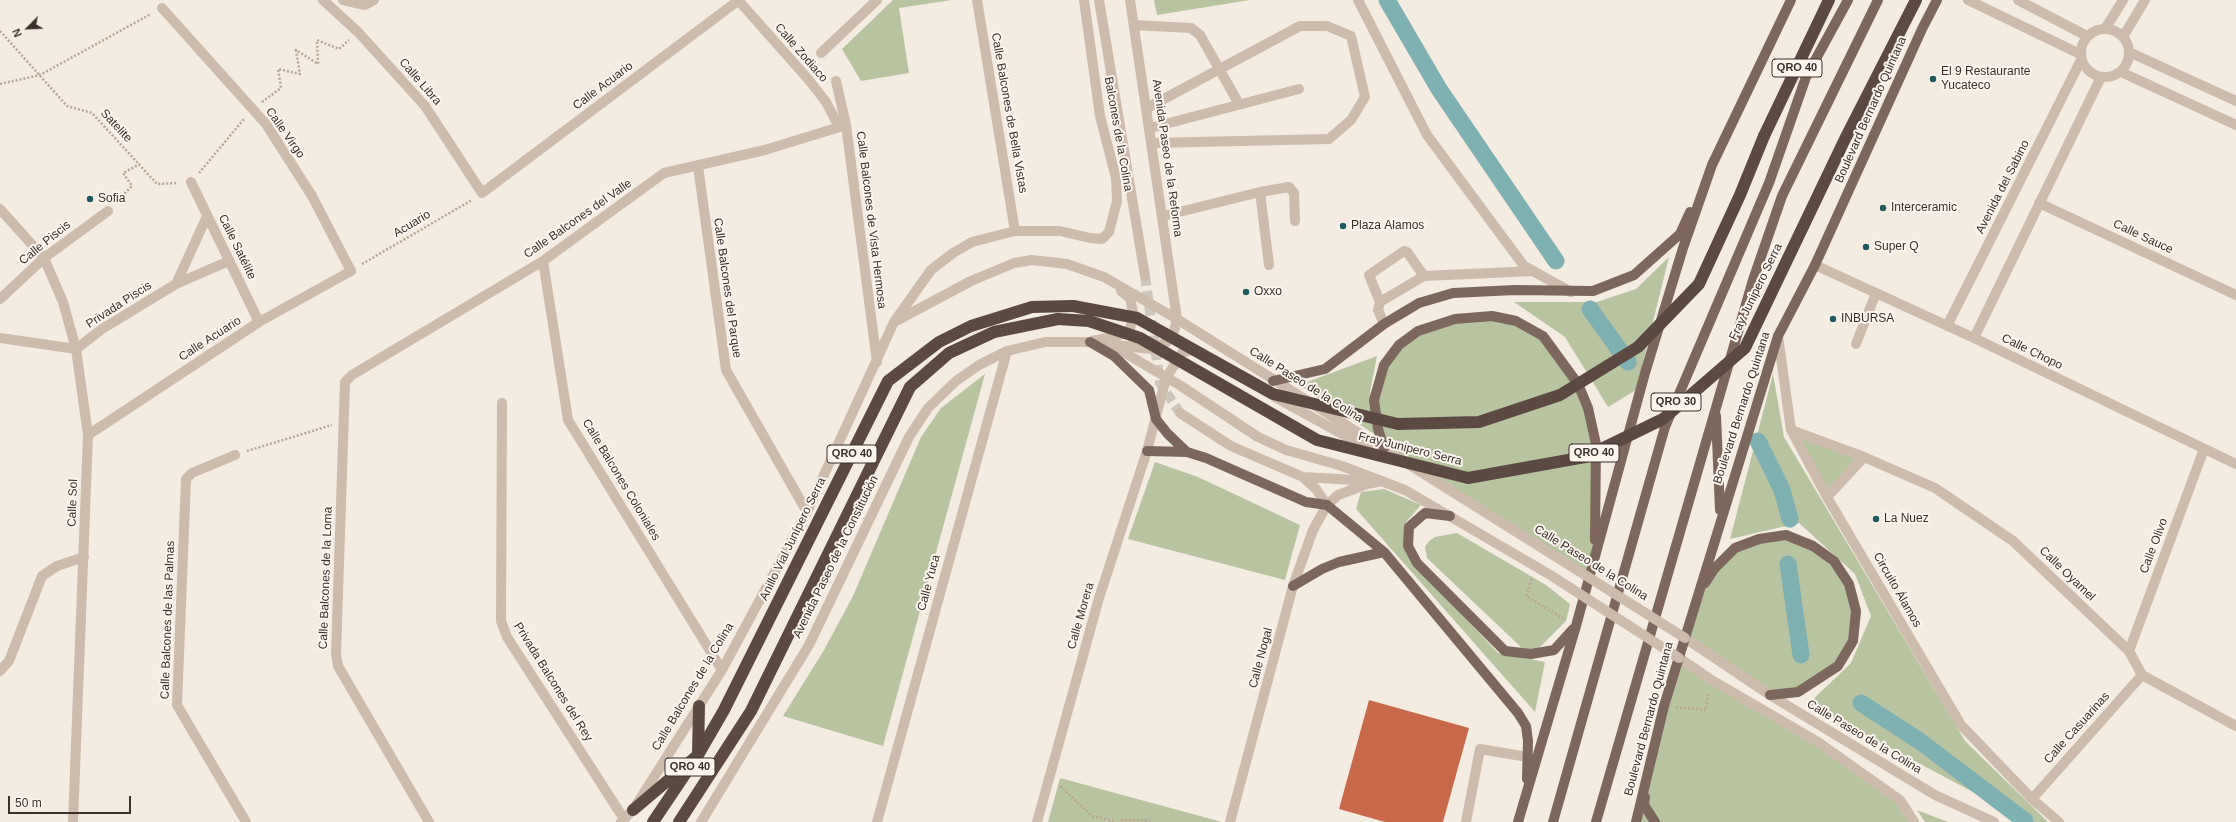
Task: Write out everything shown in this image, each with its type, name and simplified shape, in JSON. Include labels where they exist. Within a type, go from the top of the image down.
[{"type":"highway","name":"Fray Junipero Serra","points":[[1073,306],[1136,318],[1273,394],[1398,424],[1479,422],[1560,395],[1638,347],[1699,284],[1740,195],[1764,136],[1829,0]]},
{"type":"highway","name":"Fray Junipero Serra","points":[[679,822],[751,711],[910,387],[949,352],[994,332],[1058,319],[1089,321],[1140,338],[1317,440],[1468,478],[1585,457],[1662,419],[1745,348],[1846,139],[1916,0]]},
{"type":"highway","name":"Anillo Vial Junípero Serra","points":[[653,822],[698,755],[724,710],[888,381],[938,342],[971,326],[1032,307],[1073,306]]},
{"type":"highway","points":[[633,810],[698,755],[699,706]]},
{"type":"main road","points":[[1273,381],[1326,369],[1384,324],[1420,303],[1453,293],[1515,290],[1571,292],[1593,291],[1634,275],[1680,234],[1790,0]]},
{"type":"main road","name":"QRO 30","points":[[1553,822],[1665,427],[1769,183],[1806,77],[1848,0]]},
{"type":"main road","name":"Boulevard Bernardo Quintana","points":[[1596,822],[1752,280],[1782,196],[1878,0]]},
{"type":"main road","name":"Boulevard Bernardo Quintana","points":[[1636,822],[1664,706],[1778,336],[1815,265],[1922,29],[1937,0]]},
{"type":"main road","points":[[1518,822],[1576,626],[1594,555],[1645,373],[1683,248],[1712,165]]},
{"type":"main road","points":[[1384,448],[1378,429],[1374,400],[1384,365],[1399,345],[1418,331],[1455,319],[1492,316],[1516,321],[1543,336],[1578,384],[1588,408],[1596,444],[1594,555]]},
{"type":"main road","points":[[1090,342],[1114,356],[1149,390],[1156,419],[1167,433],[1187,452]]},
{"type":"main road","points":[[1715,409],[1721,518]]},
{"type":"main road","points":[[1147,451],[1187,452],[1206,458],[1306,502],[1327,504],[1384,552],[1518,713],[1526,726],[1528,741],[1526,795]]},
{"type":"main road","points":[[1450,516],[1425,513],[1410,527],[1408,546],[1417,563],[1505,651],[1531,654],[1554,650],[1576,626]]},
{"type":"main road","points":[[1699,593],[1714,569],[1735,548],[1759,539],[1786,535],[1813,546],[1834,561],[1849,584],[1856,610],[1853,641],[1838,666],[1798,692],[1770,695]]},
{"type":"main road","points":[[1293,586],[1322,569],[1339,562],[1384,552]]},
{"type":"main road","points":[[1646,783],[1644,805],[1655,822]]},
{"type":"street","name":"Calle Libra","points":[[323,0],[358,32],[425,106],[482,193]]},
{"type":"street","points":[[343,0],[366,5],[374,0]]},
{"type":"street","name":"Calle Zodiaco","points":[[738,0],[808,79],[842,126]]},
{"type":"street","name":"Calle Acuario","points":[[482,193],[738,0]]},
{"type":"street","points":[[821,53],[877,0]]},
{"type":"street","name":"Calle Balcones de Bella Vistas","points":[[977,0],[1016,231]]},
{"type":"street","name":"Balcones de la Colina","points":[[894,322],[931,270],[972,242],[1016,231],[1060,231],[1090,238],[1102,239],[1109,232],[1114,220],[1117,201],[1116,178],[1100,116],[1084,0]]},
{"type":"street","points":[[1099,0],[1145,276]]},
{"type":"street","name":"Avenida Paseo de la Reforma","points":[[1130,0],[1177,319]]},
{"type":"street","points":[[1358,0],[1427,135],[1524,266],[1571,292]]},
{"type":"street","points":[[1968,0],[2081,57]]},
{"type":"street","points":[[2018,0],[2087,36]]},
{"type":"street","points":[[2105,29],[2123,0]]},
{"type":"street","points":[[2123,37],[2145,0]]},
{"type":"street","name":"Calle Virgo","points":[[162,8],[266,124],[312,196],[351,271]]},
{"type":"street","points":[[1134,25],[1191,28],[1200,34],[1239,104]]},
{"type":"street","points":[[1147,108],[1300,26],[1328,26],[1351,36],[1365,97],[1352,120],[1329,139],[1152,143]]},
{"type":"street","points":[[2105,29],[2115,32],[2123,37],[2129,52],[2128,59],[2121,72],[2115,76],[2101,77],[2092,74],[2085,68],[2081,57],[2082,44],[2087,36],[2093,32],[2105,29]]},
{"type":"street","points":[[2129,52],[2236,101]]},
{"type":"street","name":"Avenida del Sabino","points":[[1947,326],[2081,57]]},
{"type":"street","points":[[2121,72],[2236,125]]},
{"type":"street","points":[[1974,338],[2101,77]]},
{"type":"street","name":"Calle Balcones de Vista Hermosa","points":[[836,81],[877,362]]},
{"type":"street","points":[[1150,128],[1299,89]]},
{"type":"street","name":"Calle Balcones del Valle","points":[[345,382],[352,375],[543,261],[664,173],[765,150],[842,126]]},
{"type":"street","name":"Calle Balcones del Parque","points":[[698,166],[726,370],[807,512]]},
{"type":"street","name":"Calle Satélite","points":[[191,182],[259,322]]},
{"type":"street","points":[[1163,216],[1260,192],[1289,187],[1294,193],[1295,221]]},
{"type":"street","points":[[1260,192],[1269,265]]},
{"type":"street","name":"Calle Sauce","points":[[2039,203],[2236,295]]},
{"type":"street","name":"Calle Sol","points":[[0,209],[44,258],[63,302],[76,349],[88,435],[73,822]]},
{"type":"street","name":"Calle Piscis","points":[[0,300],[44,258],[108,211]]},
{"type":"street","points":[[176,284],[207,216]]},
{"type":"street","points":[[1384,324],[1378,310],[1380,302],[1369,274],[1404,251],[1407,252],[1424,276]]},
{"type":"street","points":[[894,322],[971,281],[1014,263],[1032,260],[1067,264],[1104,277],[1177,319],[1174,331],[1167,342],[1150,348],[1090,342]]},
{"type":"street","name":"Privada Piscis","points":[[76,349],[102,329],[176,284],[229,261]]},
{"type":"street","name":"Calle Balcones Coloniales","points":[[543,261],[568,420],[722,670]]},
{"type":"street","name":"Calle Chopo","points":[[1815,265],[1974,338],[2236,464]]},
{"type":"street","name":"Calle Acuario","points":[[88,435],[259,322],[351,271]]},
{"type":"street","points":[[1380,302],[1424,276],[1534,271]]},
{"type":"street","points":[[1090,342],[1114,337],[1129,331],[1134,316],[1130,298],[1104,277]]},
{"type":"street","points":[[1856,344],[1876,293]]},
{"type":"street","name":"Calle Paseo de la Colina","points":[[1177,319],[1273,381],[1384,448],[1692,642],[1770,695],[1935,795],[1994,822]]},
{"type":"street","name":"Calle Balcones de la Colina","points":[[623,821],[633,810],[722,670],[807,512],[894,322]]},
{"type":"street","name":"Circuito Álamos","points":[[1778,336],[1791,430],[1827,497],[1961,724],[2032,799],[2059,822]]},
{"type":"street","points":[[0,338],[76,349]]},
{"type":"street","name":"Avenida Paseo de la Constitución","points":[[701,822],[809,645],[909,437],[928,408],[956,380],[979,365],[1007,351],[1045,342],[1090,342],[1125,353],[1166,378]]},
{"type":"street","name":"Calle Morera","points":[[1037,822],[1099,598],[1147,451],[1166,378],[1182,353],[1190,350],[1201,353],[1346,436],[1384,448]]},
{"type":"street","name":"Calle Yuca","points":[[877,822],[1007,351]]},
{"type":"street","points":[[1166,378],[1258,437],[1286,450],[1342,466],[1405,490],[1537,567],[1710,679],[1818,742],[1900,800],[1914,822]]},
{"type":"street","name":"Calle Balcones de la Loma","points":[[345,382],[336,654],[338,666],[429,822]]},
{"type":"street","name":"Privada Balcones del Rey","points":[[502,403],[501,622],[507,638],[623,821]]},
{"type":"street","points":[[1180,413],[1231,446],[1303,477],[1316,489],[1327,504],[1338,495],[1352,489],[1382,481]]},
{"type":"street","name":"Calle Oyamel","points":[[1791,430],[1864,457],[1935,488],[2013,541],[2129,651],[2142,676]]},
{"type":"street","name":"Calle Olivo","points":[[2129,651],[2204,449]]},
{"type":"street","name":"Calle Balcones de las Palmas","points":[[235,455],[192,473],[186,479],[178,705],[246,822]]},
{"type":"street","points":[[1827,497],[1864,457]]},
{"type":"street","points":[[1303,477],[1382,481]]},
{"type":"street","name":"Calle Nogal","points":[[1230,822],[1293,586],[1313,530],[1327,504]]},
{"type":"street","points":[[0,671],[9,661],[42,576],[57,566],[84,557]]},
{"type":"street","points":[[2142,676],[2236,726]]},
{"type":"street","name":"Calle Casuarinas","points":[[2032,799],[2142,676]]},
{"type":"street","points":[[1466,822],[1480,749],[1528,757]]},
{"type":"path","points":[[0,84],[40,75],[162,8]]},
{"type":"path","name":"Satelite","points":[[0,31],[68,106],[92,113],[158,184],[191,182]]},
{"type":"path","points":[[191,182],[252,109],[282,88],[278,69],[300,74],[296,50],[318,64],[317,40],[339,49],[358,32]]},
{"type":"path","points":[[108,211],[132,186],[123,173],[140,164]]},
{"type":"path","name":"Acuario","points":[[351,271],[482,193]]},
{"type":"path","points":[[235,455],[344,422]]},
{"type":"path","points":[[1537,567],[1526,596],[1576,626]]},
{"type":"path","points":[[1664,706],[1706,710],[1710,679]]},
{"type":"path","points":[[1050,777],[1092,816],[1114,821],[1145,820],[1153,822]]},
{"type":"path","points":[[1121,820],[1126,822]]},
{"type":"green space","points":[[893,0],[952,0],[899,8],[909,73],[861,81],[842,49]]},
{"type":"green space","points":[[1154,0],[1250,0],[1157,15]]},
{"type":"green space","points":[[1669,257],[1636,390],[1608,407],[1565,337],[1514,302],[1597,302],[1636,289]]},
{"type":"green space","points":[[1492,316],[1543,336],[1578,384],[1596,444],[1595,555],[1589,577],[1384,448],[1374,400],[1384,365],[1418,331]]},
{"type":"green space","points":[[1377,356],[1370,392],[1374,434],[1299,385]]},
{"type":"green space","points":[[985,374],[883,746],[783,716],[824,650],[853,596],[921,437],[941,408]]},
{"type":"green space","points":[[1773,374],[1784,437],[1965,741],[2048,822],[2029,822],[1808,704],[1851,663],[1871,616],[1855,574],[1799,523],[1730,539]]},
{"type":"green space","points":[[1791,430],[1864,457],[1827,497]]},
{"type":"green space","points":[[1155,462],[1198,477],[1300,525],[1285,580],[1128,539]]},
{"type":"green space","points":[[1384,489],[1421,505],[1406,522],[1404,546],[1410,559],[1498,653],[1545,662],[1535,712],[1356,509],[1361,492]]},
{"type":"green space","points":[[1457,533],[1546,585],[1570,604],[1566,621],[1538,649],[1524,650],[1427,558],[1425,547],[1429,541],[1435,537]]},
{"type":"green space","points":[[1786,535],[1813,546],[1849,584],[1853,641],[1838,666],[1798,692],[1770,695],[1685,638],[1699,593],[1735,548]]},
{"type":"green space","points":[[1678,658],[1900,800],[1914,822],[1636,822]]},
{"type":"green space","points":[[1060,778],[1222,822],[1048,822]]},
{"type":"green space","points":[[1917,810],[1948,822],[1925,822]]},
{"type":"building","points":[[1369,700],[1469,728],[1443,822],[1385,822],[1339,809]]},
{"type":"waterway","points":[[1387,0],[1439,89],[1556,261]]},
{"type":"waterway","points":[[1590,309],[1628,362]]},
{"type":"waterway","points":[[1758,441],[1782,490],[1790,519]]},
{"type":"waterway","points":[[1788,564],[1801,655]]},
{"type":"waterway","points":[[1861,703],[1921,742],[2025,821]]},
{"type":"tunnel","points":[[1145,276],[1160,383],[1180,413]]},
{"type":"place","name":"El 9 Restaurante Yucateco","points":[[1933,79]]},
{"type":"place","name":"Sofia","points":[[90,199]]},
{"type":"place","name":"Interceramic","points":[[1883,208]]},
{"type":"place","name":"Plaza Alamos","points":[[1343,226]]},
{"type":"place","name":"Super Q","points":[[1866,247]]},
{"type":"place","name":"Oxxo","points":[[1246,292]]},
{"type":"place","name":"INBURSA","points":[[1833,319]]},
{"type":"place","name":"La Nuez","points":[[1876,519]]}]
